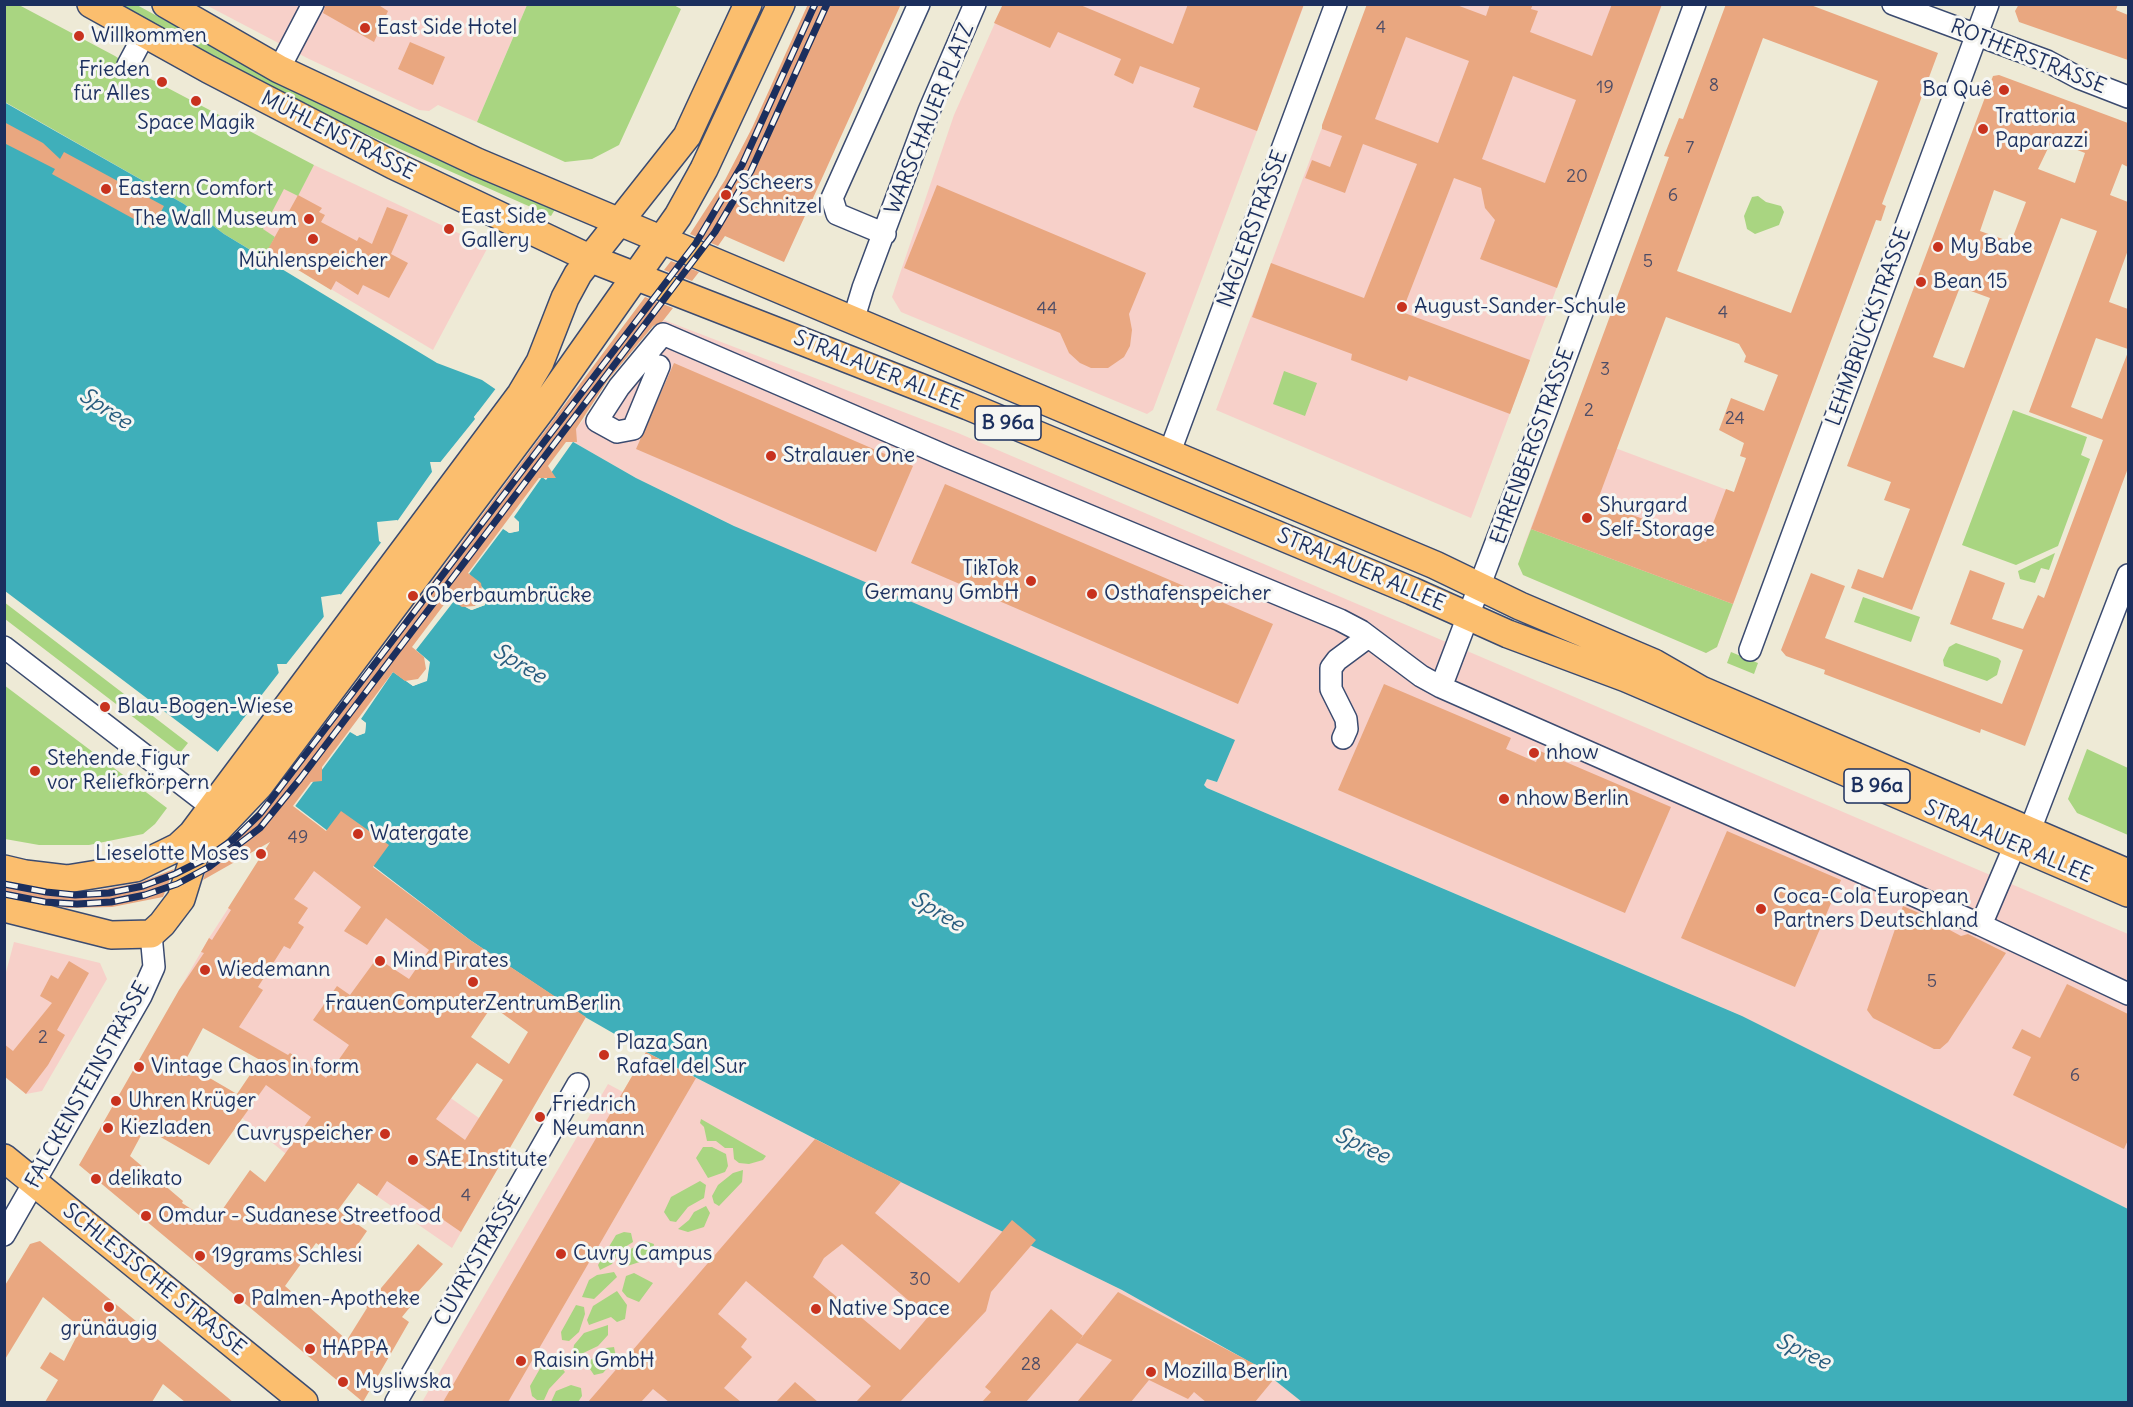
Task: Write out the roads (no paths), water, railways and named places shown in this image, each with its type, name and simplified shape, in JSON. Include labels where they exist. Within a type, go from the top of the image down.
[{"type":"main road","name":"MÜHLENSTRASSE","points":[[91,4],[144,35],[393,165],[589,258]]},
{"type":"main road","name":"MÜHLENSTRASSE","points":[[166,4],[279,69],[477,162],[662,238]]},
{"type":"main road","points":[[532,401],[540,362],[570,287],[589,258],[646,189],[690,129],[748,4]]},
{"type":"main road","points":[[4,908],[109,935],[151,934],[162,924],[181,899],[194,857],[223,812],[532,401],[615,304],[686,203],[781,4]]},
{"type":"main road","name":"STRALAUER ALLEE","points":[[662,238],[853,321],[1480,585],[1520,606],[1654,663],[1701,690],[2023,837],[2128,893]]},
{"type":"main road","name":"STRALAUER ALLEE","points":[[589,258],[968,406],[1401,586],[1468,617],[2023,837],[2128,873]]},
{"type":"main road","points":[[4,869],[66,879],[135,868],[178,847],[223,812]]},
{"type":"main road","name":"SCHLESISCHE STRASSE","points":[[4,1158],[304,1402]]},
{"type":"street","points":[[279,69],[313,4]]},
{"type":"street","name":"WARSCHAUER PLATZ","points":[[885,234],[837,214],[832,198],[919,4]]},
{"type":"street","name":"WARSCHAUER PLATZ","points":[[853,321],[862,288],[885,234],[929,111],[975,4]]},
{"type":"street","name":"NAGLERSTRASSE","points":[[1169,454],[1336,4]]},
{"type":"street","name":"EHRENBERGSTRASSE","points":[[1440,687],[1695,4]]},
{"type":"street","name":"ROTHERSTRASSE","points":[[1893,4],[2047,61],[2079,78],[2128,97]]},
{"type":"street","name":"LEHMBRUCKSTRASSE","points":[[1749,650],[1988,4]]},
{"type":"street","points":[[128,65],[144,35]]},
{"type":"street","points":[[659,366],[633,429],[617,432],[597,421],[619,387],[663,334],[948,457],[1340,620],[1440,687],[1981,925],[2128,994]]},
{"type":"street","points":[[1981,925],[2023,837],[2128,575]]},
{"type":"street","points":[[1343,738],[1347,729],[1346,719],[1331,689],[1331,668],[1337,660],[1368,637]]},
{"type":"street","points":[[4,647],[223,812]]},
{"type":"street","name":"FALCKENSTEINSTRASSE","points":[[4,1235],[141,996],[154,967],[151,934]]},
{"type":"street","name":"CUVRYSTRASSE","points":[[396,1402],[578,1084]]},
{"type":"water","name":"Spree","points":[[4,102],[184,204],[224,234],[437,363],[482,380],[568,439],[636,478],[734,526],[1235,740],[1217,782],[1207,779],[1204,785],[1207,788],[1742,1016],[2128,1209],[2128,1402],[1302,1402],[1257,1366],[1122,1290],[866,1165],[646,1052],[585,1017],[470,940],[221,749],[218,752],[5,591]],"holes":[[[478,412],[551,473],[542,477],[474,417]],[[430,462],[440,462],[519,522],[519,531],[509,533],[432,472]],[[397,520],[486,591],[485,605],[472,610],[454,601],[379,541],[377,522]],[[340,594],[429,662],[427,680],[413,686],[324,618],[321,597]],[[277,664],[287,664],[366,723],[365,733],[357,736],[279,674]],[[244,718],[319,773],[315,778],[240,723]]]},
{"type":"railway","points":[[4,884],[75,895],[109,893],[143,886],[205,859],[234,839],[260,814],[696,243],[742,165],[815,4]]},
{"type":"railway","points":[[4,894],[45,902],[77,904],[111,902],[145,895],[177,884],[209,867],[260,828],[300,779],[715,232],[751,171],[827,4]]},
{"type":"place","name":"East Side Hotel","points":[[365,28]]},
{"type":"place","name":"Willkommen","points":[[79,36]]},
{"type":"place","name":"Frieden für Alles","points":[[162,82]]},
{"type":"place","name":"Ba Quê","points":[[2004,90]]},
{"type":"place","name":"Space Magik","points":[[196,101]]},
{"type":"place","name":"Trattoria Paparazzi","points":[[1983,129]]},
{"type":"place","name":"Eastern Comfort","points":[[106,189]]},
{"type":"place","name":"Scheers Schnitzel","points":[[726,195]]},
{"type":"place","name":"The Wall Museum","points":[[309,219]]},
{"type":"place","name":"East Side Gallery","points":[[449,229]]},
{"type":"place","name":"Mühlenspeicher","points":[[313,239]]},
{"type":"place","name":"My Babe","points":[[1938,247]]},
{"type":"place","name":"Bean 15","points":[[1921,282]]},
{"type":"place","name":"August-Sander-Schule","points":[[1402,307]]},
{"type":"place","name":"Stralauer One","points":[[771,456]]},
{"type":"place","name":"Shurgard Self-Storage","points":[[1587,518]]},
{"type":"place","name":"TikTok Germany GmbH","points":[[1031,581]]},
{"type":"place","name":"Osthafenspeicher","points":[[1092,594]]},
{"type":"place","name":"Oberbaumbrücke","points":[[413,596]]},
{"type":"place","name":"Blau-Bogen-Wiese","points":[[105,707]]},
{"type":"place","name":"nhow","points":[[1534,753]]},
{"type":"place","name":"Stehende Figur vor Reliefkörpern","points":[[35,771]]},
{"type":"place","name":"nhow Berlin","points":[[1504,799]]},
{"type":"place","name":"Watergate","points":[[358,834]]},
{"type":"place","name":"Lieselotte Moses","points":[[261,854]]},
{"type":"place","name":"Coca-Cola European Partners Deutschland","points":[[1761,909]]},
{"type":"place","name":"Mind Pirates","points":[[380,961]]},
{"type":"place","name":"Wiedemann","points":[[205,970]]},
{"type":"place","name":"FrauenComputerZentrumBerlin","points":[[473,982]]},
{"type":"place","name":"Plaza San Rafael del Sur","points":[[604,1055]]},
{"type":"place","name":"Vintage Chaos in form","points":[[139,1067]]},
{"type":"place","name":"Uhren Krüger","points":[[116,1101]]},
{"type":"place","name":"Friedrich Neumann","points":[[540,1117]]},
{"type":"place","name":"Kiezladen","points":[[108,1128]]},
{"type":"place","name":"Cuvryspeicher","points":[[385,1134]]},
{"type":"place","name":"SAE Institute","points":[[413,1160]]},
{"type":"place","name":"delikato","points":[[96,1179]]},
{"type":"place","name":"Omdur - Sudanese Streetfood","points":[[146,1216]]},
{"type":"place","name":"Cuvry Campus","points":[[561,1254]]},
{"type":"place","name":"19grams Schlesi","points":[[200,1256]]},
{"type":"place","name":"Palmen-Apotheke","points":[[239,1299]]},
{"type":"place","name":"grünäugig","points":[[109,1307]]},
{"type":"place","name":"Native Space","points":[[816,1309]]},
{"type":"place","name":"HAPPA","points":[[310,1349]]},
{"type":"place","name":"Raisin GmbH","points":[[521,1361]]},
{"type":"place","name":"Mozilla Berlin","points":[[1151,1372]]},
{"type":"place","name":"Mysliwska","points":[[343,1382]]}]
